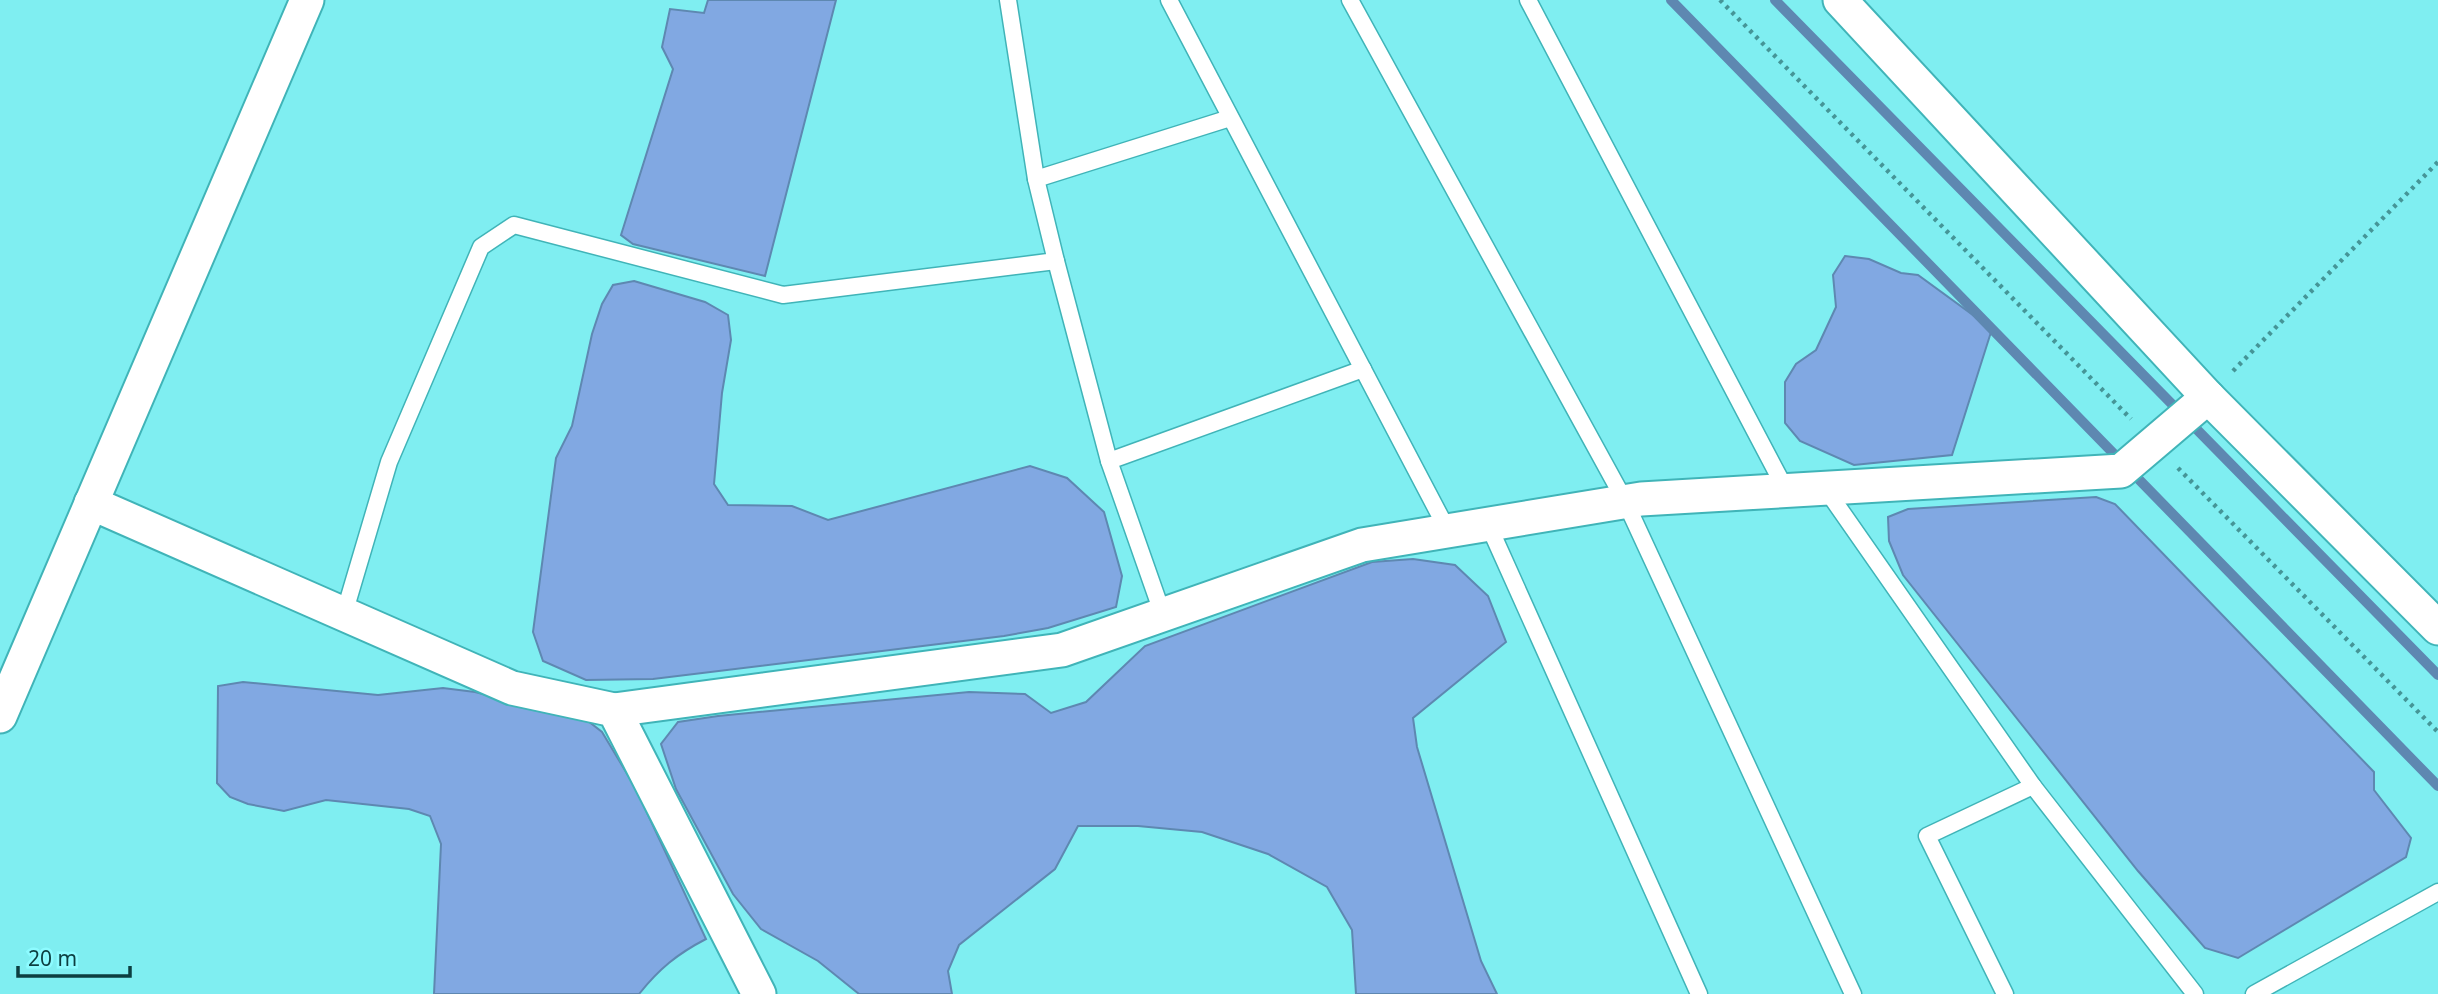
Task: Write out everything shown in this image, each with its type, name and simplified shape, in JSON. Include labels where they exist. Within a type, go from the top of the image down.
[{"type":"street","points":[[0,716],[307,0]]},
{"type":"street","points":[[1840,0],[2203,401],[2438,628]]},
{"type":"street","points":[[91,503],[512,688],[614,709],[1062,650],[1362,545],[1625,501],[1825,488],[2146,449],[2203,401]]},
{"type":"street","points":[[614,709],[759,994]]},
{"type":"lane","points":[[1008,0],[1037,178],[1056,261],[1109,461],[1163,615]]},
{"type":"lane","points":[[1169,0],[1448,531]]},
{"type":"lane","points":[[1350,0],[1625,501],[1853,994]]},
{"type":"lane","points":[[1528,0],[1786,490]]},
{"type":"lane","points":[[1037,178],[1230,118]]},
{"type":"lane","points":[[344,614],[389,462],[481,247],[514,225],[783,295],[1056,261]]},
{"type":"lane","points":[[1109,461],[1363,369]]},
{"type":"lane","points":[[1825,488],[2034,786],[2195,994]]},
{"type":"lane","points":[[1488,524],[1699,994]]},
{"type":"lane","points":[[2005,994],[1927,836],[2034,786]]},
{"type":"lane","points":[[2253,994],[2438,892]]},
{"type":"path","points":[[1720,0],[2146,449],[2438,732]]},
{"type":"path","points":[[2203,401],[2438,162]]},
{"type":"water","points":[[708,0],[836,0],[765,276],[633,244],[621,235],[673,69],[662,47],[670,9],[704,13]]},
{"type":"water","points":[[1845,256],[1869,259],[1901,273],[1918,275],[1992,329],[1952,455],[1854,465],[1800,441],[1785,423],[1785,382],[1796,364],[1816,350],[1836,307],[1833,275]]},
{"type":"water","points":[[634,281],[705,302],[728,315],[731,340],[722,393],[714,484],[728,505],[792,506],[828,520],[1030,466],[1067,478],[1104,512],[1122,576],[1116,607],[1048,628],[1004,636],[653,679],[586,680],[543,661],[533,632],[556,458],[572,426],[592,334],[602,304],[613,285]]},
{"type":"water","points":[[2096,497],[2115,504],[2374,772],[2374,790],[2411,838],[2406,857],[2238,958],[2205,948],[2138,871],[1903,575],[1889,541],[1888,517],[1908,509]]},
{"type":"water","points":[[1413,559],[1455,565],[1488,596],[1506,642],[1413,718],[1417,747],[1481,961],[1497,994],[1356,994],[1352,930],[1327,887],[1268,854],[1202,832],[1138,826],[1078,826],[1055,869],[959,945],[948,971],[952,994],[859,994],[818,961],[761,929],[733,894],[676,789],[661,744],[678,722],[969,692],[1025,694],[1051,713],[1086,702],[1145,646],[1372,562]]},
{"type":"water","points":[[243,682],[378,695],[443,688],[475,692],[588,721],[602,732],[635,787],[706,939],[669,963],[639,994],[434,994],[441,844],[430,816],[409,809],[326,800],[284,811],[248,804],[230,797],[217,783],[218,686]]},
{"type":"waterway","points":[[1671,0],[2438,786]]},
{"type":"waterway","points":[[1775,0],[2438,675]]}]
